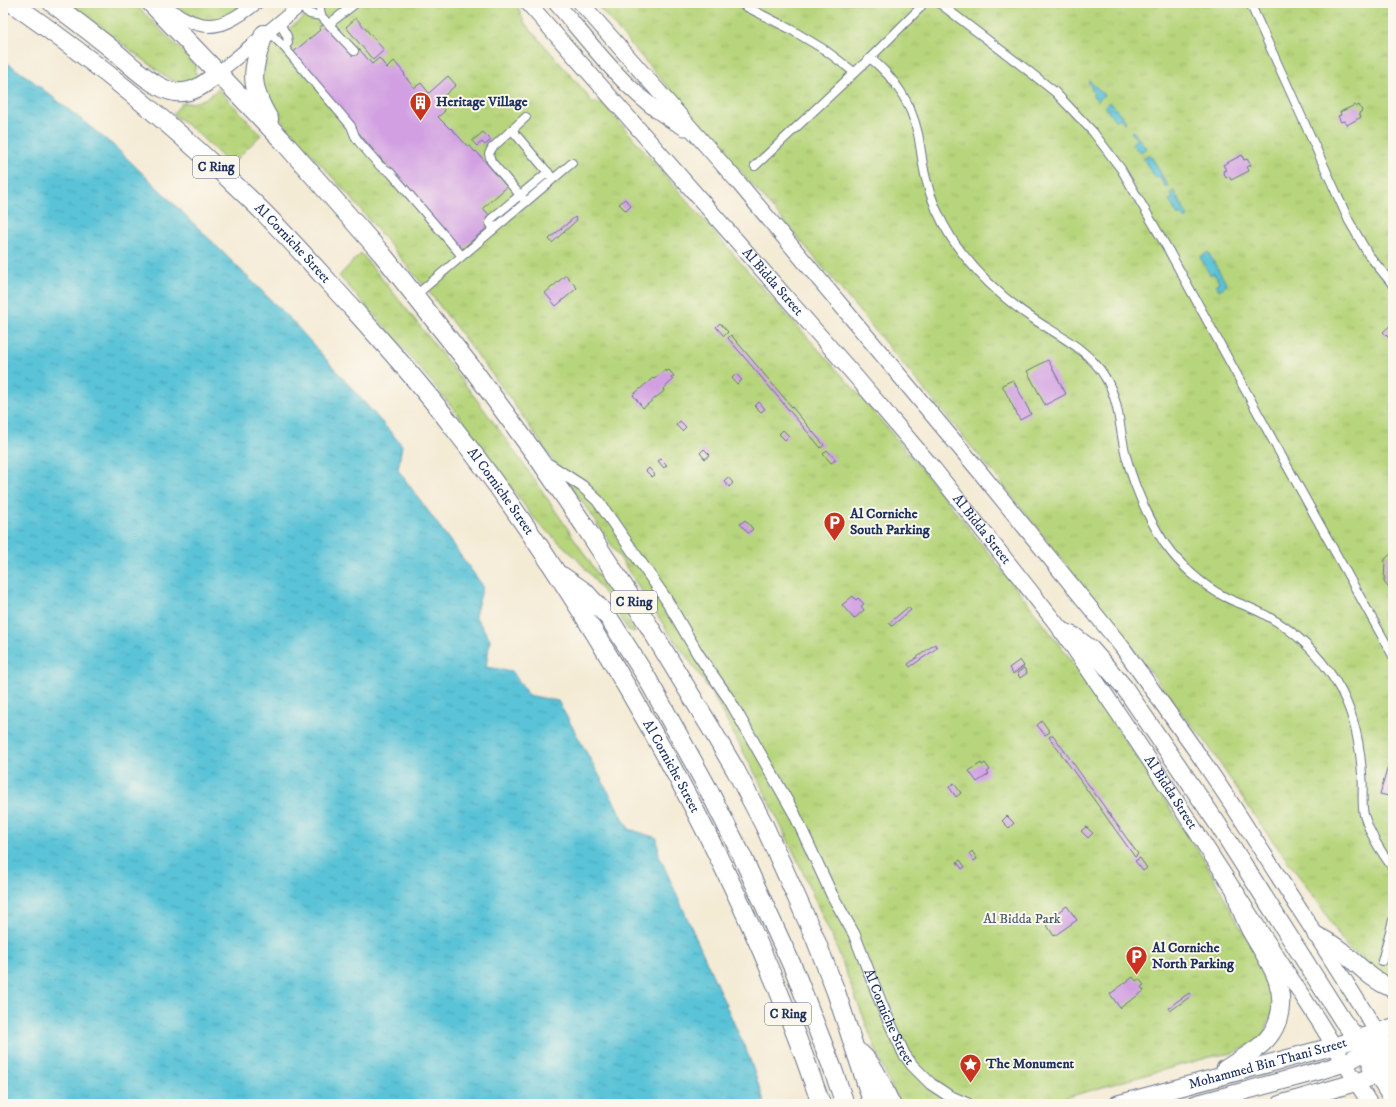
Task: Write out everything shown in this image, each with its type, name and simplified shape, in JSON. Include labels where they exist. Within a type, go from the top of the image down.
[{"type":"highway","name":"Al Corniche Street","points":[[12,3],[52,31],[129,91],[211,163],[254,204],[302,252],[395,356],[453,426],[556,572],[605,649],[690,800],[729,877],[778,987],[822,1104]]},
{"type":"highway","points":[[52,3],[108,46],[152,83],[167,90],[182,92],[190,91],[205,84],[218,73]]},
{"type":"highway","name":"Al Corniche Street","points":[[151,3],[282,140],[416,295],[538,458],[584,525],[641,613],[736,771],[764,825],[815,938],[836,992],[872,1104]]},
{"type":"highway","points":[[266,33],[254,65],[254,78],[263,109],[282,140]]},
{"type":"highway","points":[[556,572],[585,592],[609,618],[647,678],[706,785],[742,856],[795,972],[845,1104]]},
{"type":"highway","points":[[855,1048],[879,1076],[891,1104]]},
{"type":"main road","name":"Al Bidda Street","points":[[528,3],[857,378],[934,469],[1062,631],[1120,716],[1334,1046],[1376,1058],[1356,1082],[1370,1104]]},
{"type":"main road","points":[[556,3],[632,90],[662,114],[695,133]]},
{"type":"main road","points":[[581,3],[738,182],[980,472],[1122,647],[1204,761],[1377,1032]]},
{"type":"main road","points":[[1062,631],[1074,636],[1091,648],[1124,687],[1217,823],[1344,1021],[1376,1058],[1393,1100]]},
{"type":"main road","points":[[1208,1079],[1262,1044],[1270,1035],[1276,1024],[1281,1009],[1281,995],[1275,973],[1249,929],[1236,893]]},
{"type":"main road","points":[[1316,935],[1344,952],[1364,972],[1393,989]]},
{"type":"main road","name":"Mohammed Bin Thani Street","points":[[1280,1104],[1356,1082],[1376,1058],[1377,1032],[1393,1027]]},
{"type":"main road","name":"Mohammed Bin Thani Street","points":[[1118,1104],[1334,1046],[1376,1058]]},
{"type":"main road","points":[[1196,1104],[1376,1058]]},
{"type":"street","points":[[160,3],[183,18],[197,24],[215,26],[236,18],[256,3]]},
{"type":"street","points":[[319,3],[321,16],[354,51]]},
{"type":"street","points":[[328,24],[356,3]]},
{"type":"street","points":[[739,3],[790,29],[825,50],[854,72]]},
{"type":"street","points":[[755,166],[870,58],[920,8],[923,3]]},
{"type":"street","points":[[939,3],[1055,92],[1093,132],[1122,169],[1170,251],[1276,446],[1393,656]]},
{"type":"street","points":[[1250,3],[1346,215],[1368,254],[1393,285]]},
{"type":"street","points":[[218,73],[301,4],[310,14],[321,16]]},
{"type":"street","points":[[279,22],[288,39],[288,43],[284,47]]},
{"type":"street","points":[[266,33],[284,47],[351,126],[359,142],[380,166],[390,172],[462,256]]},
{"type":"street","points":[[870,58],[893,80],[911,112],[918,132],[923,166],[929,190],[939,216],[954,242],[984,277],[1007,299],[1037,322],[1083,351],[1104,375],[1117,405],[1126,457],[1154,524],[1165,544],[1187,569],[1212,589],[1226,598],[1267,615],[1293,633],[1316,655],[1336,682],[1346,702],[1357,737],[1362,769],[1362,802],[1364,815],[1377,846],[1393,868]]},
{"type":"street","points":[[526,117],[492,148],[489,154],[490,158],[526,202]]},
{"type":"street","points":[[512,130],[554,178]]},
{"type":"street","points":[[416,295],[572,163]]},
{"type":"street","points":[[494,229],[490,225],[490,221],[548,172]]},
{"type":"street","points":[[503,210],[508,217]]},
{"type":"street","name":"Al Corniche Street","points":[[538,458],[582,486],[598,501],[666,599],[698,654],[729,698],[794,813],[826,882],[854,934],[883,1008],[904,1054],[920,1074],[941,1091],[968,1104]]},
{"type":"street","points":[[1382,961],[1393,920]]},
{"type":"green space","points":[[68,3],[134,3],[197,66],[194,70],[197,75],[190,80],[183,82],[168,78]]},
{"type":"green space","points":[[170,3],[248,3],[227,18],[201,22]]},
{"type":"green space","name":"Al Bidda Park","points":[[322,3],[516,3],[524,22],[585,92],[592,103],[602,102],[753,277],[855,390],[921,468],[1068,656],[1206,863],[1238,923],[1267,968],[1277,1001],[1262,1039],[1234,1053],[1210,1057],[1078,1094],[1048,1104],[901,1104],[895,1096],[883,1068],[835,944],[796,857],[758,779],[711,692],[669,633],[603,532],[507,394],[433,297],[352,199],[273,111],[259,86],[269,44]]},
{"type":"green space","points":[[595,3],[1393,3],[1393,983],[1347,948],[1318,902],[1258,821],[1203,738],[1183,715],[1138,655],[995,475],[800,240]]},
{"type":"green space","points":[[218,89],[261,135],[231,165],[194,130],[173,114],[182,103],[192,103],[202,100],[210,96]]},
{"type":"green space","points":[[361,253],[470,391],[505,438],[571,534],[635,632],[628,630],[617,611],[577,559],[533,517],[452,407],[372,312],[339,276]]},
{"type":"water","points":[[3,60],[30,79],[113,145],[168,198],[293,322],[402,445],[398,470],[483,586],[475,616],[490,639],[486,667],[512,671],[528,695],[558,701],[629,829],[657,838],[659,855],[749,1057],[765,1104],[3,1104]]},
{"type":"water","points":[[1090,81],[1104,95],[1098,101],[1092,95],[1094,93],[1090,89],[1092,87],[1088,83]]},
{"type":"water","points":[[1110,102],[1126,121],[1124,123],[1120,118],[1116,121],[1104,107]]},
{"type":"water","points":[[1133,131],[1146,148],[1140,153],[1132,143],[1137,140],[1131,132]]},
{"type":"water","points":[[1150,154],[1168,186],[1166,188],[1159,176],[1155,178],[1143,158]]},
{"type":"water","points":[[1174,191],[1188,217],[1184,219],[1181,214],[1178,216],[1169,200],[1173,198],[1170,193]]},
{"type":"water","points":[[1208,252],[1227,285],[1219,290],[1216,284],[1219,282],[1214,273],[1210,275],[1200,257]]},
{"type":"building","points":[[356,18],[384,50],[373,60],[346,27]]},
{"type":"building","points":[[325,23],[352,55],[359,49],[372,64],[379,58],[387,68],[394,61],[414,88],[421,83],[429,93],[448,76],[456,85],[437,102],[445,111],[438,117],[450,129],[451,128],[468,147],[470,146],[475,152],[476,151],[507,187],[483,208],[491,217],[485,222],[489,226],[460,251],[291,54],[320,30],[319,28]]},
{"type":"building","points":[[1355,105],[1356,107],[1359,105],[1362,111],[1359,113],[1361,117],[1347,125],[1344,121],[1341,122],[1338,116],[1341,115],[1340,112]]},
{"type":"building","points":[[483,132],[491,140],[485,145],[482,142],[477,146],[472,141]]},
{"type":"building","points":[[1242,155],[1244,160],[1247,159],[1251,165],[1247,167],[1249,171],[1231,180],[1229,176],[1226,178],[1223,171],[1226,170],[1223,165]]},
{"type":"building","points":[[625,199],[631,206],[626,211],[619,204]]},
{"type":"building","points":[[575,217],[577,220],[552,243],[549,239]]},
{"type":"building","points":[[566,275],[577,288],[556,306],[545,293]]},
{"type":"building","points":[[720,323],[728,332],[724,336],[716,327]]},
{"type":"building","points":[[1393,323],[1393,342],[1383,332]]},
{"type":"building","points":[[731,335],[824,445],[821,448],[728,338]]},
{"type":"building","points":[[1048,360],[1066,394],[1045,405],[1027,371]]},
{"type":"building","points":[[665,370],[666,372],[669,370],[674,376],[671,378],[673,380],[663,389],[664,391],[643,408],[633,395]]},
{"type":"building","points":[[736,374],[742,380],[737,384],[732,378]]},
{"type":"building","points":[[1013,380],[1031,414],[1020,420],[1002,385]]},
{"type":"building","points":[[759,402],[765,409],[761,412],[755,406]]},
{"type":"building","points":[[680,421],[686,427],[682,431],[676,425]]},
{"type":"building","points":[[783,430],[789,436],[785,440],[779,434]]},
{"type":"building","points":[[704,449],[710,455],[705,459],[700,453]]},
{"type":"building","points":[[827,450],[836,460],[831,463],[823,454]]},
{"type":"building","points":[[661,459],[667,465],[664,468],[658,461]]},
{"type":"building","points":[[649,468],[655,475],[652,477],[646,471]]},
{"type":"building","points":[[728,477],[733,483],[729,487],[724,481]]},
{"type":"building","points":[[745,520],[753,529],[748,533],[740,524]]},
{"type":"building","points":[[1393,552],[1393,593],[1384,582],[1385,559]]},
{"type":"building","points":[[853,596],[856,600],[858,598],[864,604],[861,606],[864,610],[854,619],[842,605]]},
{"type":"building","points":[[908,607],[911,610],[892,626],[889,623]]},
{"type":"building","points":[[935,644],[937,648],[910,667],[908,664]]},
{"type":"building","points":[[1020,660],[1024,666],[1013,674],[1009,668]]},
{"type":"building","points":[[1024,668],[1027,673],[1020,678],[1017,673]]},
{"type":"building","points":[[1042,721],[1050,732],[1045,735],[1037,725]]},
{"type":"building","points":[[1053,735],[1138,854],[1135,857],[1049,737]]},
{"type":"building","points":[[1393,749],[1393,797],[1380,794]]},
{"type":"building","points":[[981,763],[982,765],[985,763],[990,770],[987,772],[989,774],[977,782],[969,771]]},
{"type":"building","points":[[954,783],[961,793],[956,797],[949,787]]},
{"type":"building","points":[[1007,816],[1014,823],[1009,828],[1002,821]]},
{"type":"building","points":[[1086,827],[1093,833],[1088,838],[1081,831]]},
{"type":"building","points":[[972,851],[977,859],[974,861],[969,854]]},
{"type":"building","points":[[1140,858],[1147,868],[1143,871],[1135,861]]},
{"type":"building","points":[[960,860],[965,867],[962,869],[957,862]]},
{"type":"building","points":[[1067,906],[1077,920],[1054,936],[1044,921]]},
{"type":"building","points":[[1133,977],[1136,981],[1139,979],[1144,985],[1141,987],[1144,991],[1120,1008],[1110,994]]},
{"type":"building","points":[[1189,993],[1191,996],[1170,1011],[1168,1008]]},
{"type":"place","name":"Heritage Village","points":[[421,122]]},
{"type":"place","name":"Al Corniche South Parking","points":[[835,542]]},
{"type":"place","name":"Al Corniche North Parking","points":[[1137,976]]},
{"type":"place","name":"The Monument","points":[[971,1084]]}]
